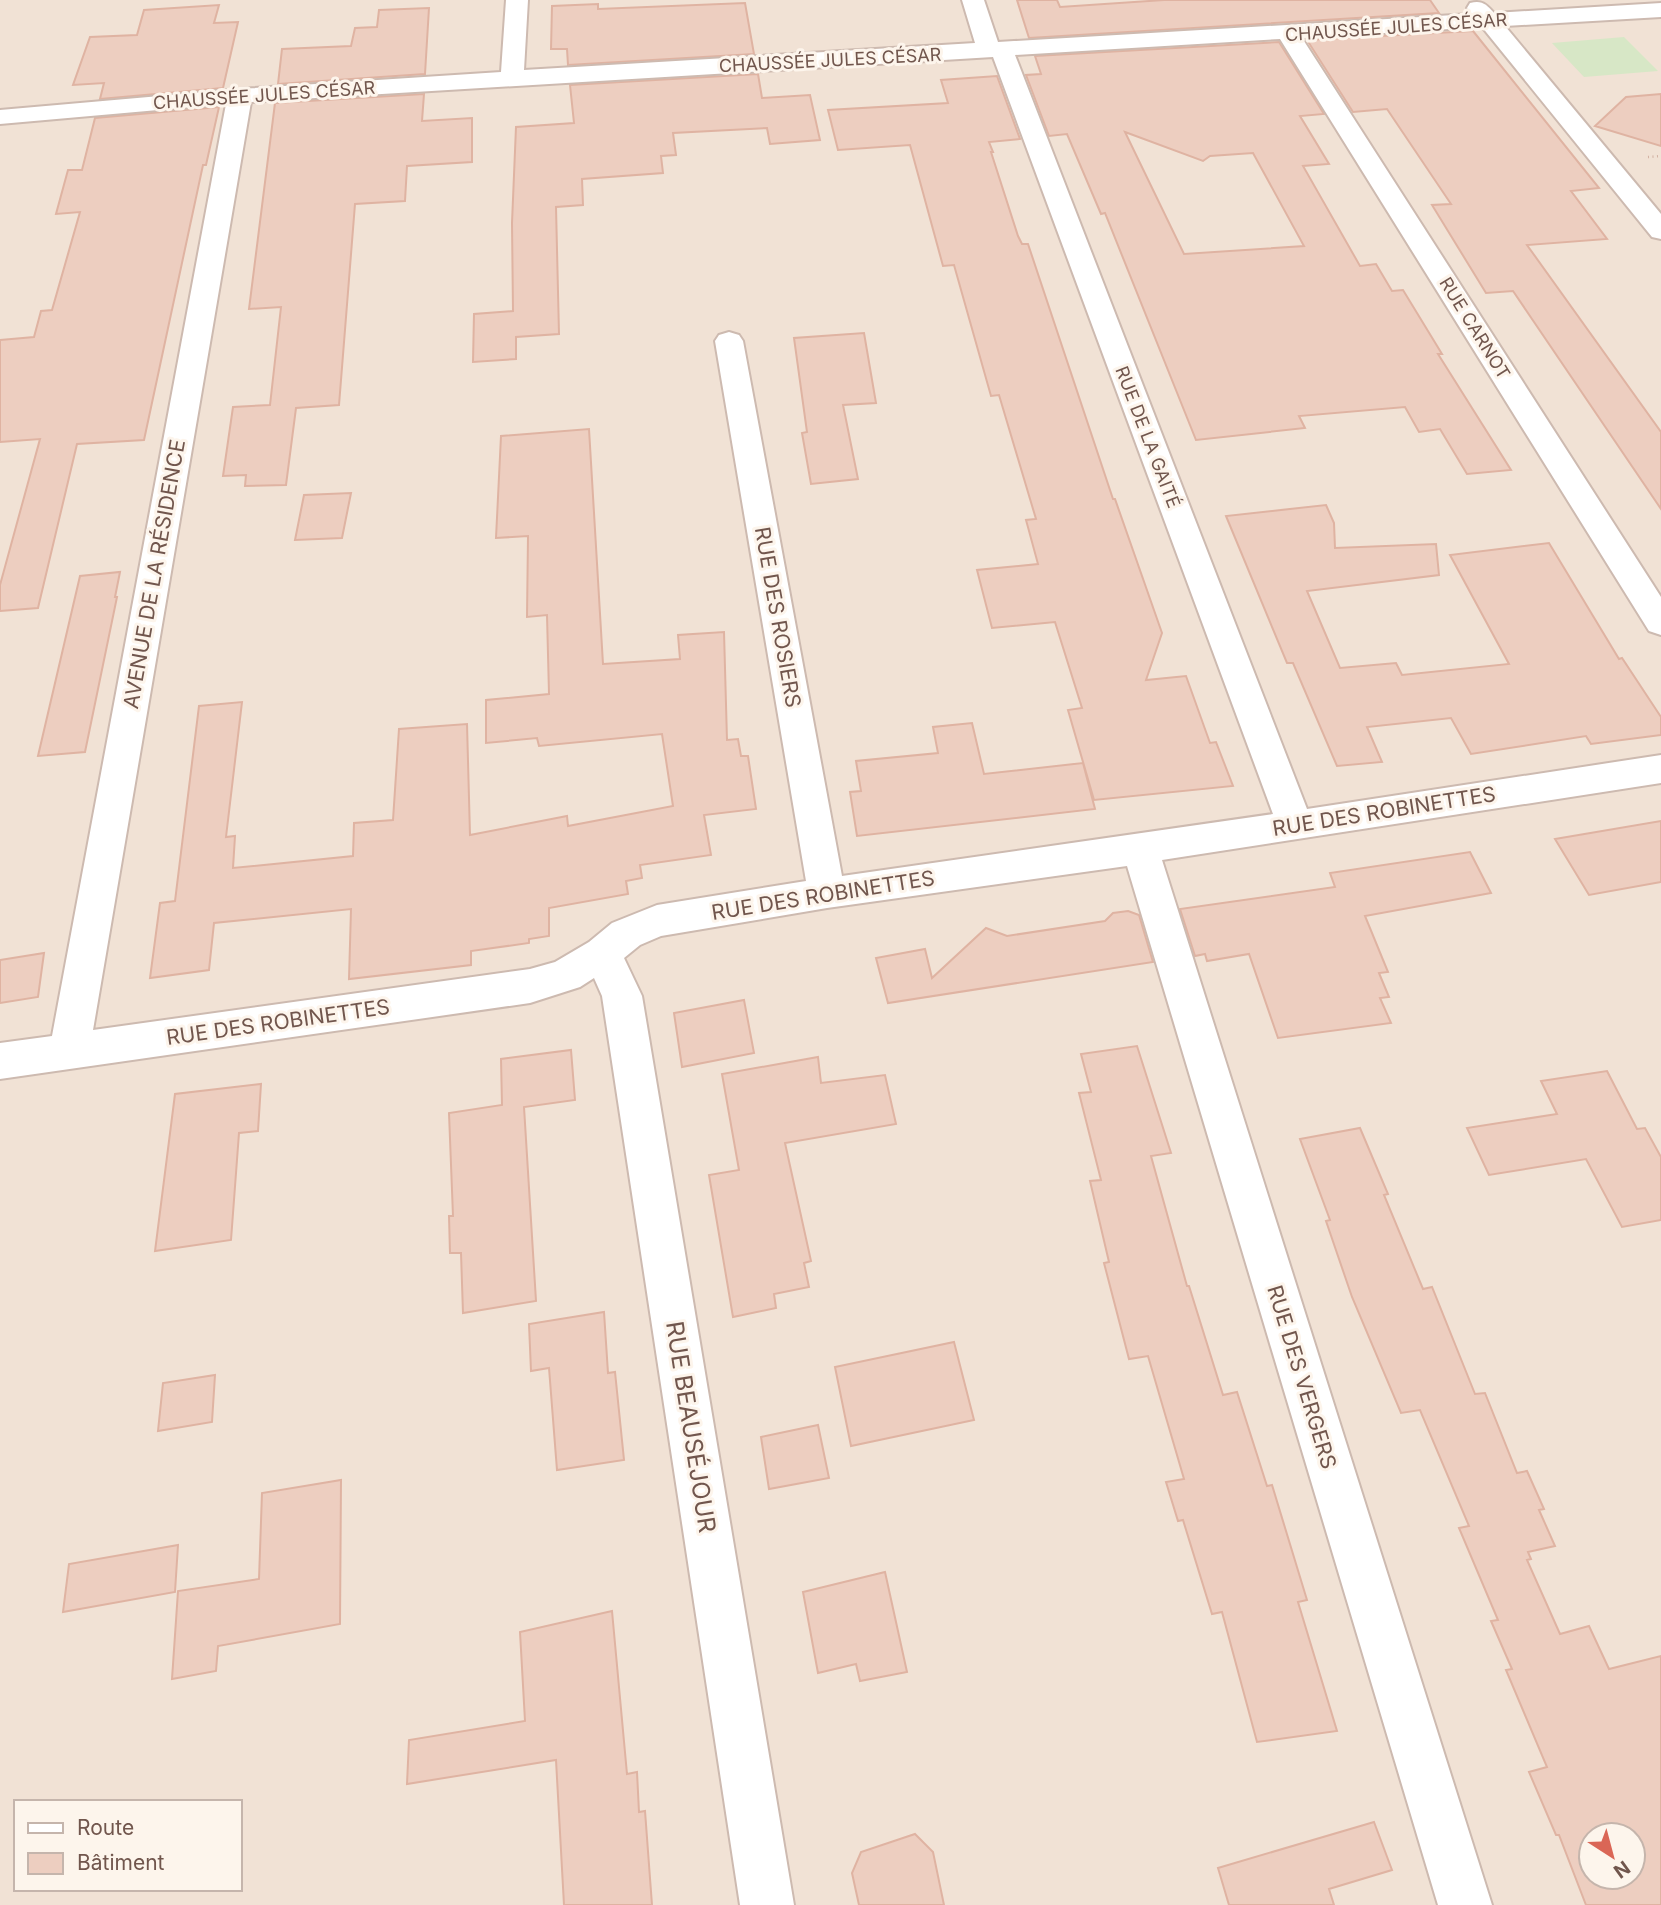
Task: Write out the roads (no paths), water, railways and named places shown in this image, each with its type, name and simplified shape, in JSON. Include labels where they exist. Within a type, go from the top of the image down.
[{"type":"street","points":[[512,79],[517,0]]},
{"type":"street","name":"RUE DE LA GAITÉ","points":[[973,0],[1295,824]]},
{"type":"street","points":[[1470,0],[1661,231]]},
{"type":"street","name":"CHAUSSÉE JULES CÉSAR","points":[[0,117],[240,96],[1661,10]]},
{"type":"street","name":"RUE CARNOT","points":[[1288,34],[1661,622]]},
{"type":"street","name":"AVENUE DE LA RÉSIDENCE","points":[[69,1052],[240,96]]},
{"type":"street","name":"RUE DES ROSIERS","points":[[729,341],[827,893]]},
{"type":"street","name":"RUE DES ROBINETTES","points":[[0,1061],[530,986],[566,975],[603,953],[626,934],[657,921],[1661,768]]},
{"type":"street","name":"RUE DES VERGERS","points":[[1140,849],[1465,1905]]},
{"type":"street","name":"RUE BEAUSÉJOUR","points":[[603,953],[622,996],[767,1905]]}]
